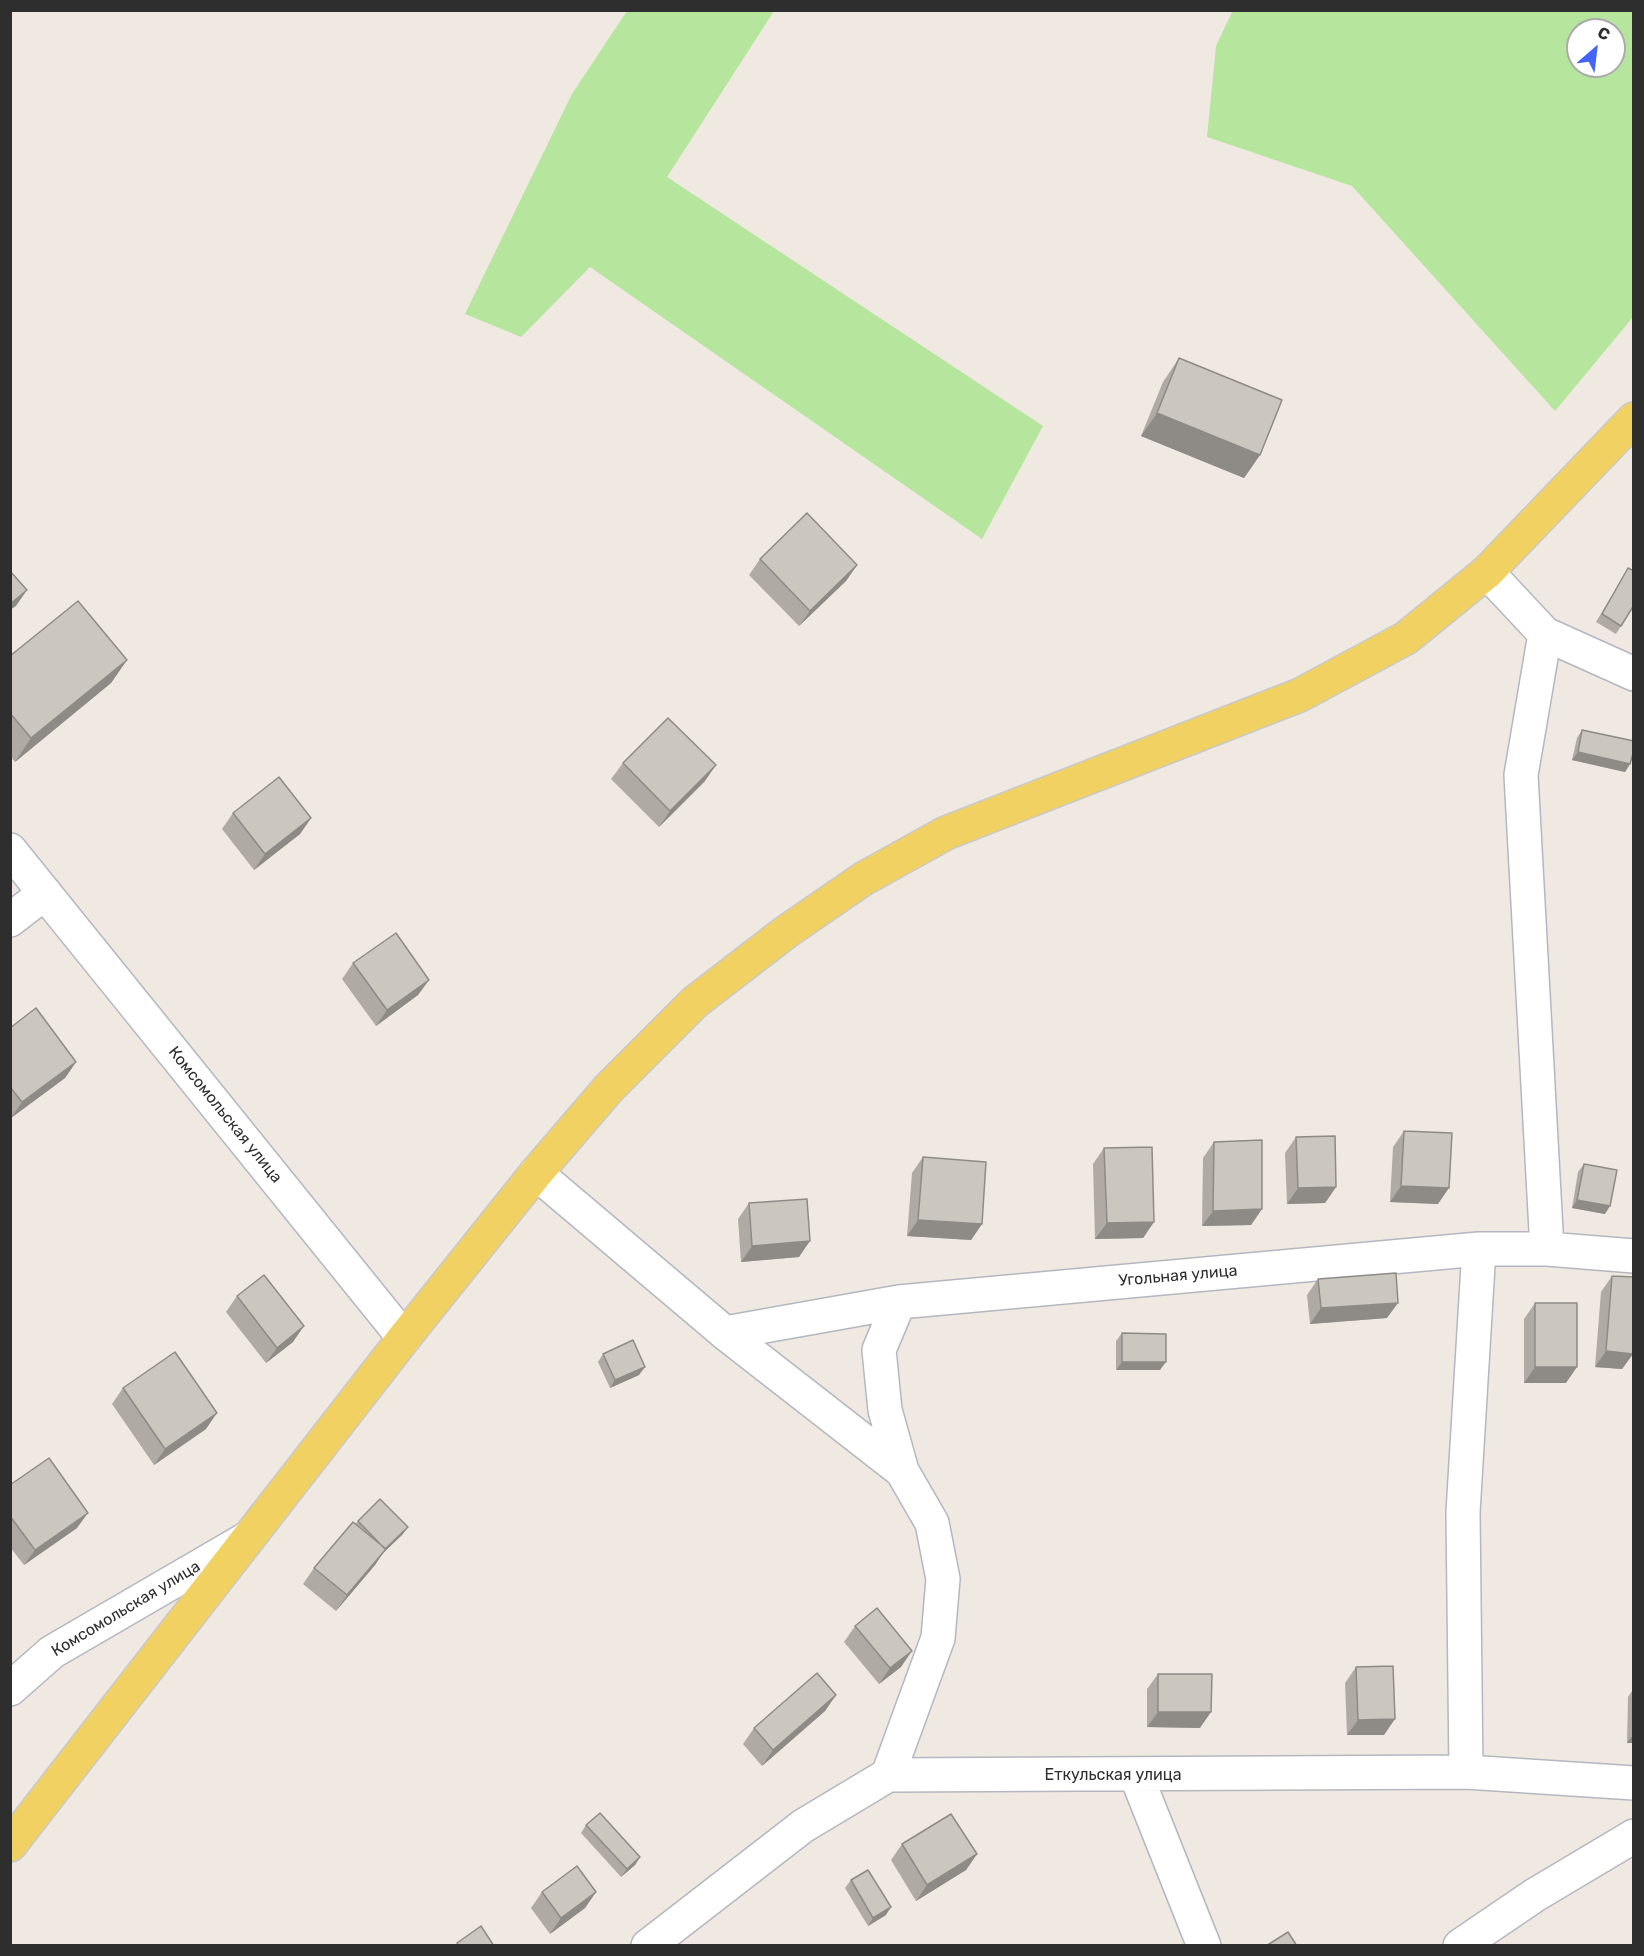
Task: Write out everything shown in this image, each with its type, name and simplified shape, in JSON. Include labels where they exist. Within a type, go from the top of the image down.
[{"type":"main road","points":[[10,1845],[404,1338],[536,1173],[609,1088],[695,1002],[786,932],[863,879],[946,833],[1300,695],[1406,638],[1487,572],[1634,419]]},
{"type":"street","points":[[1487,572],[1545,634],[1634,674]]},
{"type":"street","points":[[1545,634],[1521,775],[1547,1249]]},
{"type":"street","name":"Комсомольская улица","points":[[10,850],[404,1338]]},
{"type":"street","points":[[10,920],[45,893]]},
{"type":"street","points":[[536,1173],[725,1333],[902,1471]]},
{"type":"street","points":[[1466,1772],[1462,1512],[1479,1249]]},
{"type":"street","name":"Угольная улица","points":[[725,1333],[899,1302],[1479,1249],[1547,1249],[1634,1256]]},
{"type":"street","points":[[648,1946],[803,1826],[888,1775],[938,1638],[942,1579],[932,1523],[902,1471],[885,1410],[879,1350],[899,1302]]},
{"type":"street","name":"Комсомольская улица","points":[[10,1689],[52,1652],[248,1538]]},
{"type":"street","name":"Еткульская улица","points":[[888,1775],[1466,1772],[1634,1782]]},
{"type":"street","points":[[1136,1775],[1204,1946]]},
{"type":"street","points":[[1460,1946],[1535,1895],[1634,1836]]},
{"type":"green space","points":[[1233,10],[1633,11],[1633,317],[1555,411],[1352,186],[1207,137],[1216,46]]},
{"type":"green space","points":[[627,11],[774,11],[667,177],[1043,426],[982,539],[590,267],[521,337],[465,314],[572,94]]},
{"type":"building","points":[[1179,358],[1282,400],[1260,455],[1157,413]]},
{"type":"building","points":[[807,513],[857,565],[810,611],[760,559]]},
{"type":"building","points":[[1628,568],[1634,571],[1634,605],[1621,626],[1602,614]]},
{"type":"building","points":[[10,571],[27,590],[10,604]]},
{"type":"building","points":[[78,601],[127,660],[31,738],[10,713],[10,656]]},
{"type":"building","points":[[668,718],[716,765],[670,811],[623,763]]},
{"type":"building","points":[[1582,730],[1634,741],[1630,764],[1578,752]]},
{"type":"building","points":[[279,777],[311,818],[265,854],[233,813]]},
{"type":"building","points":[[396,933],[429,980],[387,1010],[353,963]]},
{"type":"building","points":[[36,1008],[76,1062],[22,1102],[10,1087],[10,1028]]},
{"type":"building","points":[[1404,1131],[1452,1133],[1449,1188],[1401,1186]]},
{"type":"building","points":[[1335,1136],[1336,1187],[1298,1188],[1296,1137]]},
{"type":"building","points":[[1262,1140],[1262,1209],[1213,1211],[1214,1142]]},
{"type":"building","points":[[1152,1147],[1154,1222],[1107,1223],[1104,1148]]},
{"type":"building","points":[[923,1157],[986,1162],[982,1224],[918,1220]]},
{"type":"building","points":[[1584,1164],[1617,1170],[1610,1206],[1577,1200]]},
{"type":"building","points":[[807,1199],[810,1241],[752,1246],[749,1203]]},
{"type":"building","points":[[1396,1273],[1398,1303],[1321,1308],[1318,1279]]},
{"type":"building","points":[[264,1275],[304,1326],[277,1348],[237,1296]]},
{"type":"building","points":[[1612,1276],[1634,1277],[1633,1354],[1606,1351]]},
{"type":"building","points":[[1535,1303],[1577,1303],[1577,1367],[1535,1367]]},
{"type":"building","points":[[1122,1333],[1166,1334],[1166,1362],[1122,1362]]},
{"type":"building","points":[[633,1340],[645,1367],[615,1380],[603,1354]]},
{"type":"building","points":[[175,1352],[217,1413],[165,1449],[123,1388]]},
{"type":"building","points":[[49,1458],[88,1513],[35,1550],[10,1516],[10,1485]]},
{"type":"building","points":[[380,1499],[408,1527],[385,1549],[358,1521]]},
{"type":"building","points":[[353,1522],[386,1549],[347,1595],[314,1568]]},
{"type":"building","points":[[877,1608],[912,1651],[890,1668],[855,1626]]},
{"type":"building","points":[[1393,1666],[1395,1719],[1358,1720],[1356,1667]]},
{"type":"building","points":[[817,1673],[836,1695],[773,1750],[754,1728]]},
{"type":"building","points":[[1158,1674],[1212,1674],[1211,1712],[1158,1712]]},
{"type":"building","points":[[600,1813],[640,1857],[627,1869],[586,1825]]},
{"type":"building","points":[[951,1814],[977,1854],[927,1885],[902,1844]]},
{"type":"building","points":[[577,1866],[596,1892],[561,1918],[542,1892]]},
{"type":"building","points":[[868,1870],[891,1907],[873,1918],[851,1880]]},
{"type":"building","points":[[481,1926],[494,1946],[458,1946],[457,1943]]},
{"type":"building","points":[[1288,1932],[1297,1946],[1266,1946]]}]
